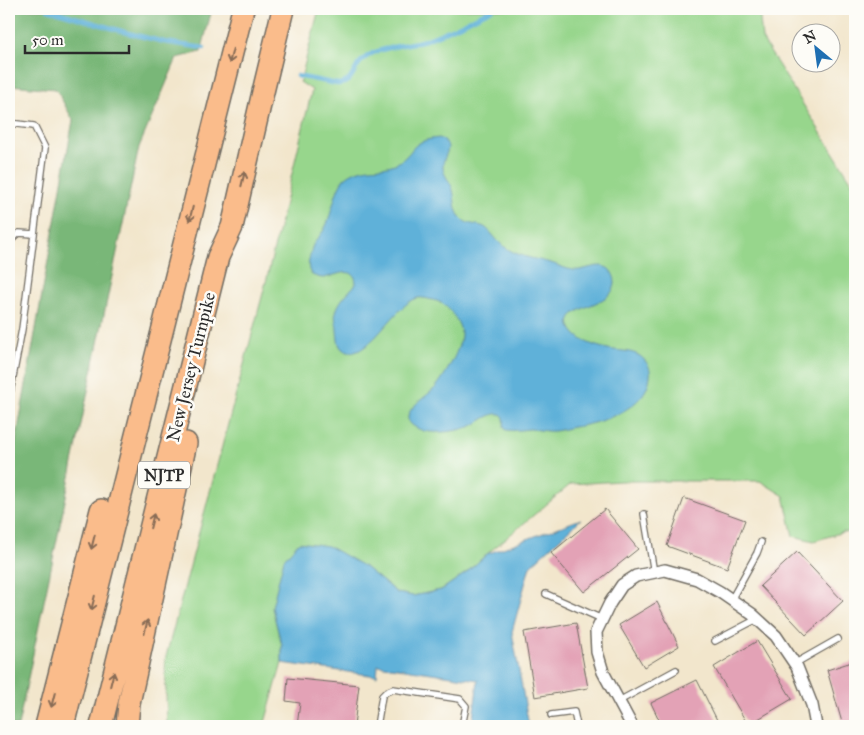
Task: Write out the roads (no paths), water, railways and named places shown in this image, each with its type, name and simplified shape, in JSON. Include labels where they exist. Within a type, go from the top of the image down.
[{"type":"highway","name":"NJTP","points":[[63,726],[243,9]]},
{"type":"highway","name":"New Jersey Turnpike","points":[[101,726],[218,257],[232,226],[262,92],[284,9]]},
{"type":"highway","points":[[127,726],[129,703],[143,637],[230,256],[232,226]]},
{"type":"highway","points":[[46,726],[114,460],[162,330]]},
{"type":"street","points":[[632,726],[603,672],[597,652],[596,632],[610,603],[622,585],[636,576],[665,570],[697,579],[731,600],[776,636],[797,667],[812,705],[816,726]]},
{"type":"lane","points":[[9,123],[34,126],[45,148],[22,330],[9,398]]},
{"type":"lane","points":[[9,242],[19,233],[34,234]]},
{"type":"lane","points":[[644,514],[654,573]]},
{"type":"lane","points":[[731,600],[758,553],[760,542]]},
{"type":"lane","points":[[546,594],[602,620]]},
{"type":"lane","points":[[715,641],[757,619]]},
{"type":"lane","points":[[794,664],[838,639]]},
{"type":"lane","points":[[619,701],[676,670]]},
{"type":"lane","points":[[377,726],[382,696],[393,689],[460,699],[466,706],[462,726]]},
{"type":"lane","points":[[551,715],[574,712],[577,726]]},
{"type":"water","points":[[439,138],[447,144],[448,148],[443,163],[443,170],[452,187],[457,212],[464,221],[486,228],[502,245],[519,255],[570,269],[578,270],[600,266],[612,272],[615,283],[612,291],[607,297],[574,314],[570,319],[570,326],[576,335],[586,342],[603,348],[633,353],[646,362],[650,372],[647,388],[632,406],[597,422],[555,431],[506,430],[503,416],[500,414],[489,416],[472,426],[461,429],[429,432],[416,428],[408,420],[409,413],[440,382],[452,361],[461,339],[456,319],[448,308],[437,301],[425,298],[418,298],[401,309],[365,347],[356,352],[348,352],[342,349],[338,340],[335,314],[342,300],[356,284],[355,278],[352,274],[348,273],[323,278],[319,277],[312,275],[308,266],[313,245],[326,226],[337,192],[346,177],[353,173],[359,170],[384,167],[397,163],[420,143],[429,139]]},
{"type":"water","points":[[581,519],[530,566],[512,632],[529,726],[472,726],[478,680],[378,665],[377,676],[282,663],[282,645],[272,607],[284,559],[299,542],[328,546],[365,567],[397,593],[413,596],[441,590],[466,573],[487,554]]},
{"type":"waterway","points":[[48,9],[128,33],[164,42],[204,48]]},
{"type":"waterway","points":[[297,76],[341,84],[348,81],[361,61],[373,53],[425,40],[451,30],[492,9]]}]
